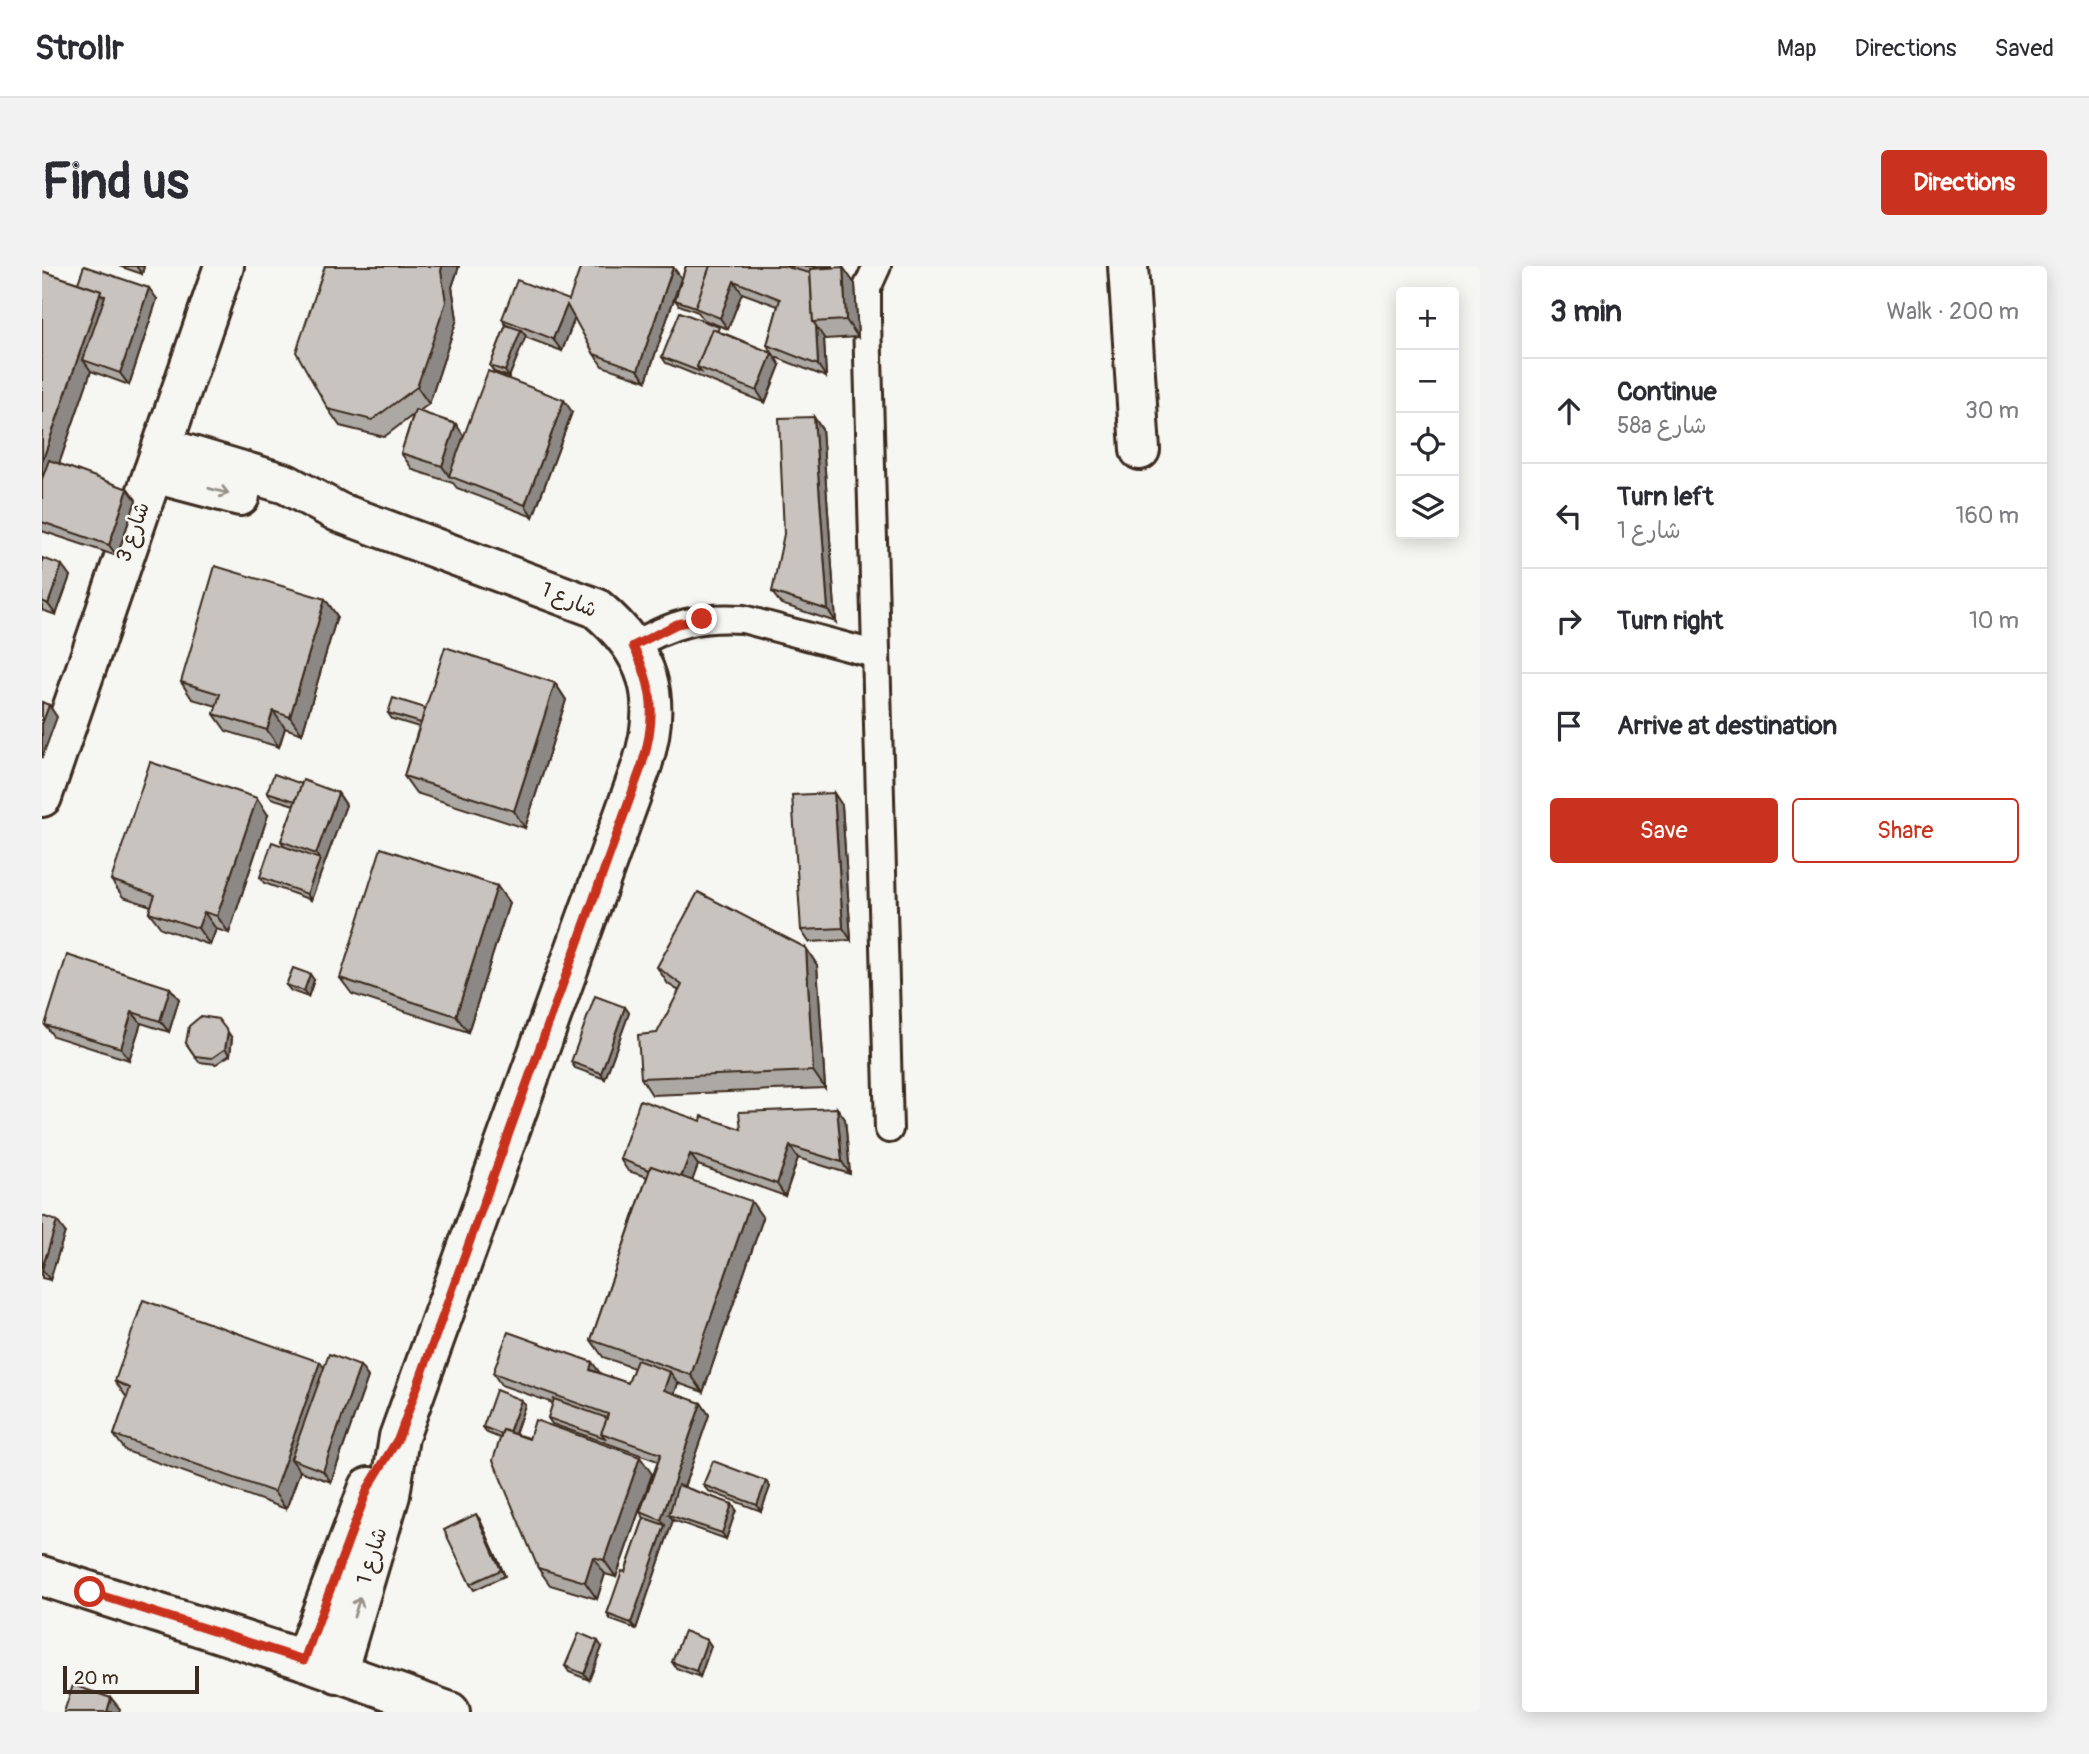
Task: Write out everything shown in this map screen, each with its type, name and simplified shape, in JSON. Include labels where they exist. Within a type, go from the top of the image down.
[{"type":"street","name":"شارع 3","points":[[42,797],[224,266]]},
{"type":"street","points":[[1128,266],[1140,450]]},
{"type":"street","name":"شارع 1","points":[[158,460],[286,484],[338,512],[596,608],[616,625],[633,646],[645,670],[651,694],[653,718],[649,743],[399,1437],[368,1488],[321,1666]]},
{"type":"street","points":[[42,1576],[321,1666],[450,1712]]},
{"type":"lane","points":[[877,266],[867,288],[874,654],[888,1129]]},
{"type":"lane","points":[[633,646],[677,624],[723,618],[743,619],[874,654]]},
{"type":"building","points":[[84,266],[149,288],[120,373],[83,360],[105,296],[100,295],[101,291],[78,283]]},
{"type":"building","points":[[325,266],[442,266],[446,302],[417,387],[372,420],[328,409],[296,352]]},
{"type":"building","points":[[581,266],[673,267],[638,370],[594,354],[567,305],[553,339],[502,319],[517,280],[569,300]]},
{"type":"building","points":[[686,266],[710,266],[696,307],[675,300]]},
{"type":"building","points":[[710,266],[783,266],[810,273],[818,365],[767,345],[780,299],[734,281],[720,318],[695,308]]},
{"type":"building","points":[[843,267],[846,320],[813,322],[810,269]]},
{"type":"building","points":[[42,271],[101,291],[42,462]]},
{"type":"building","points":[[680,312],[719,327],[717,332],[712,329],[697,367],[701,372],[662,357]]},
{"type":"building","points":[[506,325],[521,330],[505,371],[490,366]]},
{"type":"building","points":[[712,329],[772,353],[757,391],[697,367]]},
{"type":"building","points":[[488,371],[564,400],[525,505],[449,476]]},
{"type":"building","points":[[415,410],[456,424],[442,466],[401,453]]},
{"type":"building","points":[[814,417],[828,610],[772,592],[784,534],[779,418]]},
{"type":"building","points":[[49,460],[128,489],[109,545],[42,522],[42,479]]},
{"type":"building","points":[[42,558],[62,565],[48,604],[42,601]]},
{"type":"building","points":[[215,566],[325,599],[290,717],[273,711],[267,730],[214,714],[220,694],[181,682]]},
{"type":"building","points":[[445,647],[555,683],[514,811],[404,776]]},
{"type":"building","points":[[393,698],[425,708],[421,723],[388,713]]},
{"type":"building","points":[[42,702],[49,705],[42,724]]},
{"type":"building","points":[[150,762],[257,798],[217,916],[204,912],[198,928],[149,912],[155,895],[111,880]]},
{"type":"building","points":[[274,774],[302,784],[295,801],[267,792]]},
{"type":"building","points":[[303,780],[338,793],[316,854],[281,841]]},
{"type":"building","points":[[834,793],[843,928],[801,930],[792,795]]},
{"type":"building","points":[[272,842],[320,859],[307,894],[260,877]]},
{"type":"building","points":[[381,848],[497,886],[456,1016],[340,978]]},
{"type":"building","points":[[698,892],[806,948],[813,1071],[641,1078],[638,1035],[657,1033],[682,985],[657,967]]},
{"type":"building","points":[[67,955],[170,988],[160,1021],[132,1012],[121,1048],[45,1025]]},
{"type":"building","points":[[293,968],[310,974],[304,991],[286,985]]},
{"type":"building","points":[[595,996],[625,1007],[601,1073],[571,1062]]},
{"type":"building","points":[[201,1016],[218,1019],[228,1032],[225,1049],[212,1058],[195,1056],[186,1043],[189,1026]]},
{"type":"building","points":[[640,1100],[701,1121],[702,1116],[741,1129],[739,1112],[837,1108],[842,1162],[790,1146],[777,1184],[690,1154],[681,1177],[651,1166],[649,1170],[620,1159]]},
{"type":"building","points":[[651,1166],[751,1201],[691,1375],[591,1340]]},
{"type":"building","points":[[42,1216],[57,1221],[42,1269]]},
{"type":"building","points":[[143,1300],[320,1362],[274,1492],[114,1435],[130,1388],[115,1381]]},
{"type":"building","points":[[508,1332],[592,1362],[590,1370],[628,1383],[637,1360],[670,1372],[664,1390],[701,1403],[661,1520],[640,1512],[661,1454],[601,1433],[608,1414],[493,1373]]},
{"type":"building","points":[[329,1354],[360,1366],[323,1471],[291,1459]]},
{"type":"building","points":[[496,1390],[521,1400],[509,1432],[503,1430],[501,1434],[483,1427]]},
{"type":"building","points":[[554,1399],[607,1418],[601,1433],[605,1438],[548,1418]]},
{"type":"building","points":[[535,1420],[640,1457],[604,1560],[593,1557],[585,1582],[538,1568],[493,1460],[503,1430],[529,1439]]},
{"type":"building","points":[[713,1461],[766,1481],[757,1505],[703,1485]]},
{"type":"building","points":[[678,1485],[732,1504],[722,1533],[669,1515]]},
{"type":"building","points":[[476,1514],[501,1570],[470,1584],[444,1530]]},
{"type":"building","points":[[644,1518],[665,1525],[631,1623],[607,1614]]},
{"type":"building","points":[[684,1631],[707,1640],[696,1671],[672,1662]]},
{"type":"building","points":[[579,1633],[598,1641],[584,1674],[565,1666]]},
{"type":"building","points":[[73,1685],[111,1698],[107,1712],[64,1712]]},
{"type":"route","points":[[90,1592],[304,1660],[368,1488],[399,1437],[642,765],[653,718],[645,670],[633,646],[654,633],[677,624],[702,619]]}]
